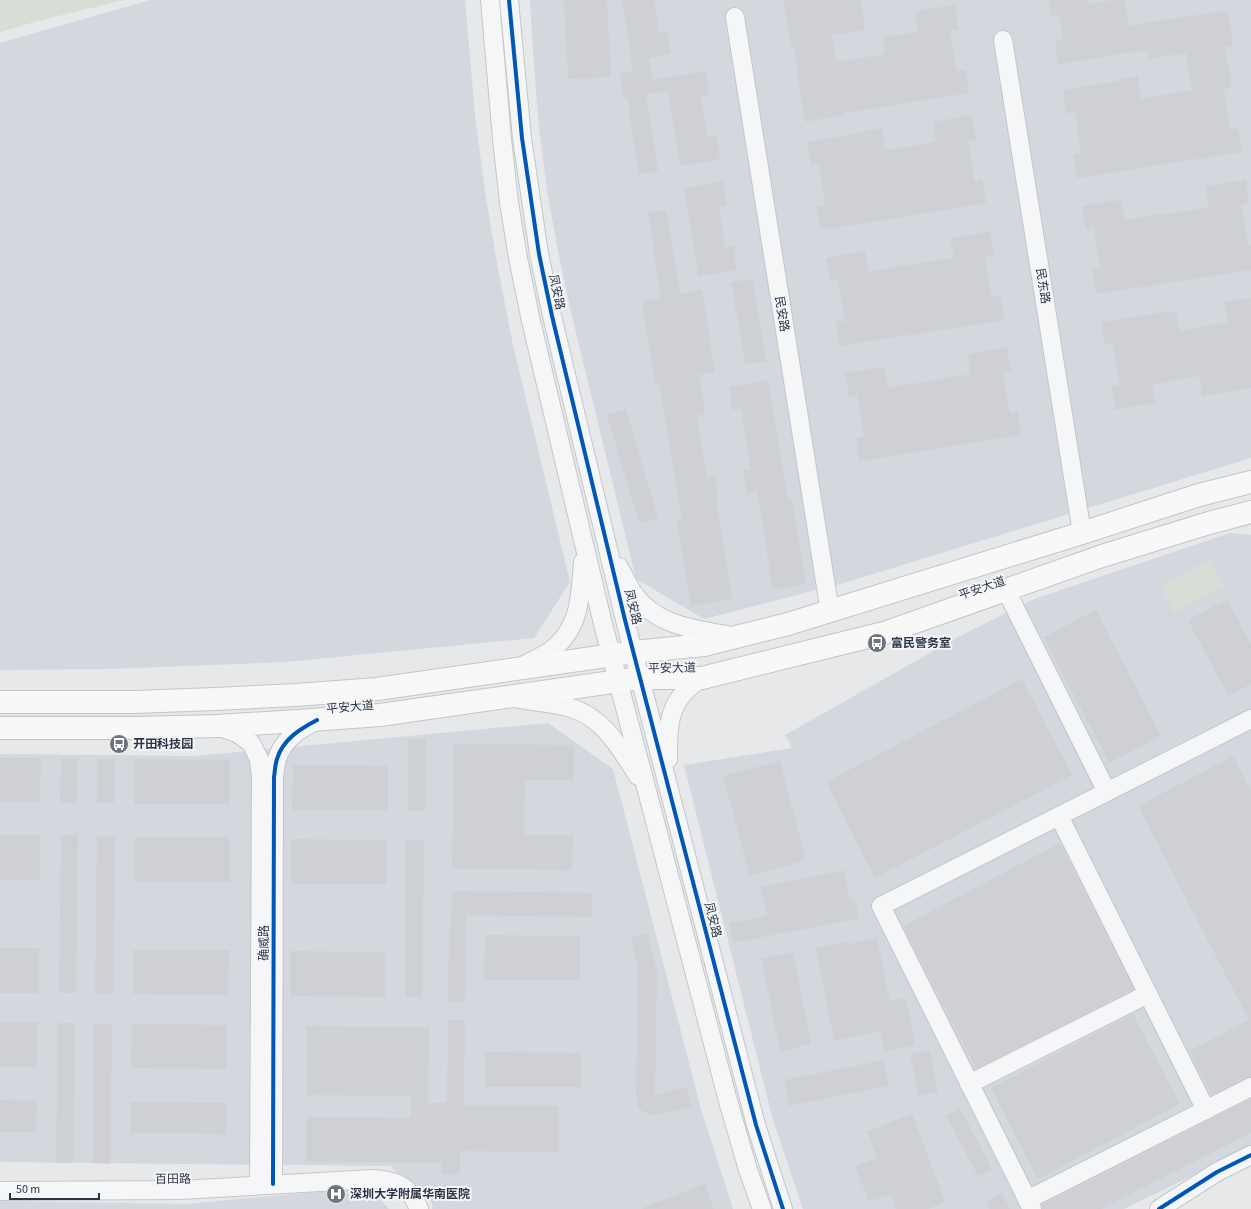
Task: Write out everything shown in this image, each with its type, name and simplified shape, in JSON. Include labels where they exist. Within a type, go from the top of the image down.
[{"type":"main road","name":"平安大道","points":[[0,702],[134,702],[296,695],[377,689],[634,652],[704,645],[830,612],[1198,495],[1251,482]]},
{"type":"main road","name":"平安大道","points":[[0,728],[135,728],[216,726],[317,720],[380,715],[640,678],[702,678],[884,633],[1102,556],[1251,512]]},
{"type":"street","points":[[490,0],[509,202],[518,258],[531,321],[618,682],[728,1101],[748,1170],[762,1209]]},
{"type":"street","name":"凤安路","points":[[509,0],[522,138],[539,254],[552,316],[640,678],[756,1125],[783,1209]]},
{"type":"street","name":"民安路","points":[[735,17],[830,612]]},
{"type":"street","name":"民东路","points":[[1003,40],[1082,533]]},
{"type":"street","points":[[607,542],[634,593],[649,610],[657,616],[676,625],[736,637]]},
{"type":"street","points":[[514,669],[556,647],[569,632],[580,603],[585,546]]},
{"type":"street","points":[[1006,590],[1107,792]]},
{"type":"street","points":[[668,786],[668,734],[671,714],[683,693],[702,678]]},
{"type":"street","points":[[507,697],[560,705],[577,710],[592,718],[615,740],[646,787]]},
{"type":"street","points":[[1251,719],[881,906],[1030,1205],[1251,1087]]},
{"type":"street","name":"确威路","points":[[264,1183],[274,777],[277,758],[285,742],[297,730],[317,720]]},
{"type":"street","name":"确威路","points":[[216,726],[237,733],[251,744],[259,759],[261,778],[264,1183]]},
{"type":"street","points":[[1059,816],[1206,1110]]},
{"type":"street","points":[[969,1084],[1148,994]]},
{"type":"street","points":[[1159,1209],[1217,1172],[1251,1155]]},
{"type":"street","name":"百田路","points":[[0,1179],[180,1179],[249,1177],[264,1183]]},
{"type":"street","name":"百田路","points":[[0,1191],[157,1191],[264,1183],[387,1179],[400,1184],[409,1200]]},
{"type":"street","points":[[409,1200],[416,1200],[419,1209]]},
{"type":"shaded area","points":[[0,0],[124,0],[0,32]]},
{"type":"shaded area","points":[[150,0],[465,0],[475,115],[485,192],[498,269],[513,345],[570,582],[534,638],[285,662],[110,669],[0,670],[0,43]]},
{"type":"shaded area","points":[[530,0],[1251,0],[1251,458],[844,583],[704,619],[636,579],[571,312],[558,251],[547,190],[539,128]]},
{"type":"shaded area","points":[[1230,533],[1251,535],[1251,1147],[1124,1209],[803,1209],[773,1120],[684,765],[792,748],[785,735],[960,636],[1034,599]]},
{"type":"shaded area","points":[[1210,559],[1225,586],[1174,613],[1160,586]]},
{"type":"shaded area","points":[[548,723],[613,769],[701,1109],[733,1209],[432,1209],[432,1203],[390,1166],[0,1162],[0,754],[194,756]]},
{"type":"shaded area","name":"深圳大学附属华南医院","points":[[369,1187],[389,1209],[0,1209],[0,1201],[186,1204]]},
{"type":"building","points":[[564,0],[607,0],[611,77],[568,79]]},
{"type":"building","points":[[622,0],[654,0],[659,32],[667,30],[671,54],[649,58],[652,80],[706,71],[709,95],[701,96],[708,137],[716,136],[720,159],[680,166],[668,90],[646,94],[658,171],[639,174],[627,97],[624,98],[620,74],[633,71]]},
{"type":"building","points":[[784,0],[860,0],[865,30],[832,35],[836,62],[885,54],[883,38],[918,32],[915,11],[955,5],[958,29],[950,30],[957,71],[965,69],[969,93],[844,113],[844,115],[805,122],[793,44],[791,45]]},
{"type":"building","points":[[1048,0],[1089,0],[1089,4],[1113,0],[1125,0],[1129,26],[1228,10],[1233,45],[1225,47],[1232,88],[1224,89],[1230,130],[1238,128],[1242,152],[1077,178],[1073,155],[1081,153],[1075,112],[1067,114],[1063,90],[1119,81],[1119,79],[1138,76],[1141,99],[1192,90],[1186,53],[1148,59],[1147,50],[1058,64],[1055,41],[1063,40],[1059,15],[1051,16]]},
{"type":"building","points":[[972,115],[976,139],[968,140],[974,181],[982,180],[986,203],[821,230],[817,206],[825,205],[819,164],[811,165],[807,142],[882,128],[885,150],[936,142],[933,122]]},
{"type":"building","points":[[1246,180],[1249,204],[1241,205],[1248,246],[1251,245],[1251,270],[1096,294],[1092,270],[1100,269],[1094,228],[1086,230],[1082,206],[1121,200],[1125,220],[1161,215],[1209,207],[1206,186]]},
{"type":"building","points":[[723,181],[727,205],[719,206],[725,247],[733,246],[737,270],[698,276],[684,188]]},
{"type":"building","points":[[666,210],[680,294],[702,290],[715,372],[699,375],[705,414],[697,416],[707,476],[715,474],[718,498],[716,498],[732,599],[691,606],[677,521],[682,520],[659,382],[655,383],[642,301],[661,298],[648,213]]},
{"type":"building","points":[[990,232],[994,255],[985,256],[992,297],[1000,296],[1004,320],[840,346],[836,322],[845,321],[838,280],[830,281],[826,258],[865,251],[869,272],[904,265],[954,258],[950,238]]},
{"type":"building","points":[[753,279],[766,361],[745,364],[731,282]]},
{"type":"building","points":[[1251,298],[1251,388],[1202,396],[1199,376],[1152,384],[1155,403],[1115,410],[1112,386],[1120,385],[1113,344],[1105,345],[1101,322],[1176,311],[1179,331],[1227,322],[1224,302]]},
{"type":"building","points":[[1007,347],[1011,371],[1003,372],[1010,413],[1018,412],[1021,435],[859,461],[856,438],[864,436],[857,395],[849,397],[845,373],[885,367],[888,388],[971,374],[968,354]]},
{"type":"building","points":[[768,380],[788,500],[792,499],[806,584],[773,590],[757,492],[747,494],[743,470],[750,469],[741,409],[732,410],[729,387]]},
{"type":"building","points":[[626,409],[658,518],[639,523],[607,415]]},
{"type":"building","points":[[1227,599],[1251,645],[1251,684],[1228,696],[1188,620]]},
{"type":"building","points":[[1096,610],[1161,736],[1109,763],[1044,637]]},
{"type":"building","points":[[1022,679],[1072,775],[875,878],[826,782]]},
{"type":"building","points":[[408,739],[426,739],[425,811],[408,810]]},
{"type":"building","points":[[454,744],[574,745],[574,780],[525,780],[524,835],[573,835],[572,870],[452,869]]},
{"type":"building","points":[[1233,756],[1251,791],[1251,1077],[1212,1095],[1189,1051],[1249,1020],[1138,806]]},
{"type":"building","points":[[0,757],[41,758],[40,802],[0,802]]},
{"type":"building","points":[[61,758],[78,758],[77,803],[60,802]]},
{"type":"building","points":[[97,759],[115,759],[114,803],[97,803]]},
{"type":"building","points":[[135,759],[230,760],[230,804],[134,804]]},
{"type":"building","points":[[780,761],[806,860],[750,876],[723,776]]},
{"type":"building","points":[[293,765],[388,766],[388,810],[292,810]]},
{"type":"building","points":[[0,835],[40,835],[40,880],[0,880]]},
{"type":"building","points":[[61,835],[78,835],[76,993],[59,993]]},
{"type":"building","points":[[97,836],[115,837],[113,994],[95,994]]},
{"type":"building","points":[[135,837],[230,837],[230,882],[134,882]]},
{"type":"building","points":[[291,839],[387,840],[386,884],[291,884]]},
{"type":"building","points":[[406,840],[424,840],[422,997],[405,997]]},
{"type":"building","points":[[1060,843],[1134,989],[976,1069],[903,926]]},
{"type":"building","points":[[844,870],[850,899],[855,898],[859,918],[733,943],[729,923],[767,916],[761,887]]},
{"type":"building","points":[[452,891],[592,893],[592,917],[466,915],[465,1002],[448,1002],[449,930],[451,930]]},
{"type":"building","points":[[647,933],[657,973],[655,1095],[687,1087],[691,1107],[655,1115],[645,1113],[641,1110],[638,1106],[636,1097],[638,968],[631,937]]},
{"type":"building","points":[[485,935],[580,936],[580,980],[484,980]]},
{"type":"building","points":[[877,938],[890,1001],[906,998],[915,1045],[884,1051],[880,1031],[834,1041],[816,948],[847,942],[848,944]]},
{"type":"building","points":[[0,948],[39,948],[39,993],[0,993]]},
{"type":"building","points":[[133,950],[229,950],[228,995],[133,994]]},
{"type":"building","points":[[290,951],[385,952],[385,997],[290,996]]},
{"type":"building","points":[[793,952],[811,1044],[780,1051],[761,958]]},
{"type":"building","points":[[1133,1014],[1180,1104],[1038,1179],[991,1088]]},
{"type":"building","points":[[448,1020],[465,1020],[464,1106],[559,1106],[558,1152],[460,1151],[460,1174],[441,1174],[441,1163],[306,1162],[306,1117],[411,1118],[411,1096],[307,1095],[307,1026],[429,1027],[428,1103],[447,1103]]},
{"type":"building","points":[[0,1022],[38,1022],[37,1067],[0,1067]]},
{"type":"building","points":[[58,1023],[75,1023],[73,1163],[56,1163]]},
{"type":"building","points":[[94,1024],[112,1024],[110,1164],[93,1163]]},
{"type":"building","points":[[132,1024],[227,1025],[227,1069],[131,1068]]},
{"type":"building","points":[[930,1050],[938,1092],[918,1096],[910,1054]]},
{"type":"building","points":[[485,1052],[581,1053],[581,1087],[485,1087]]},
{"type":"building","points":[[884,1060],[889,1086],[789,1106],[784,1080]]},
{"type":"building","points":[[1251,1099],[1251,1133],[1101,1209],[1042,1209],[1042,1205]]},
{"type":"building","points":[[0,1100],[37,1101],[36,1132],[0,1132]]},
{"type":"building","points":[[131,1102],[226,1103],[226,1134],[130,1133]]},
{"type":"building","points":[[960,1108],[992,1169],[978,1176],[946,1116]]},
{"type":"building","points":[[912,1114],[945,1202],[927,1209],[896,1209],[890,1194],[869,1202],[855,1166],[877,1158],[867,1131]]},
{"type":"building","points":[[705,1184],[714,1209],[642,1208]]},
{"type":"building","points":[[1002,1193],[1010,1209],[990,1209],[986,1202]]},
{"type":"cycle path","points":[[509,0],[522,138],[539,254],[552,316],[625,620],[756,1125],[783,1209]]},
{"type":"cycle path","points":[[273,1184],[275,766],[280,752],[288,740],[298,731],[317,720]]},
{"type":"cycle path","points":[[1159,1209],[1217,1172],[1251,1155]]},
{"type":"place","name":"富民警务室","points":[[877,643]]},
{"type":"place","name":"开田科技园","points":[[119,744]]},
{"type":"place","name":"深圳大学附属华南医院","points":[[336,1194]]}]
